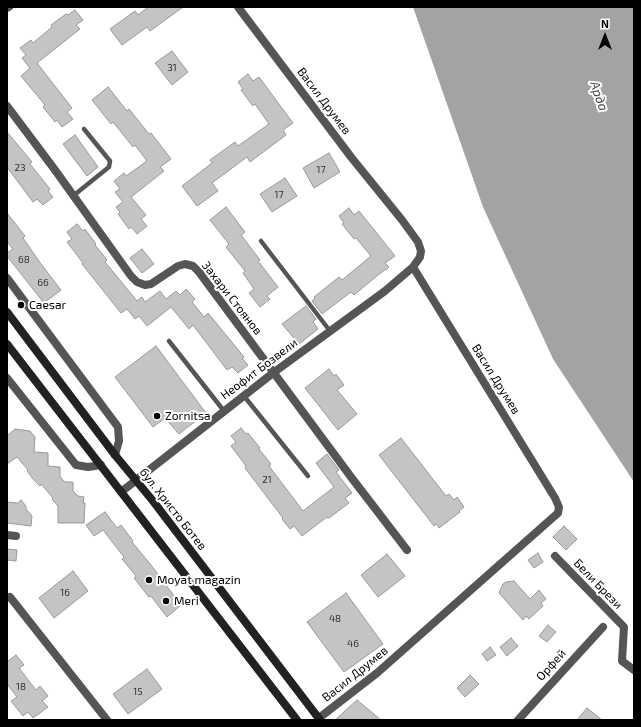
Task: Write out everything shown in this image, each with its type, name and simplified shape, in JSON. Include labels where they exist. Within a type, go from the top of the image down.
[{"type":"main road","name":"бул. Христо Ботев","points":[[7,312],[115,455],[136,480],[320,719]]},
{"type":"main road","points":[[7,344],[297,720]]},
{"type":"street","name":"Васил Друмев","points":[[238,7],[351,157],[418,242],[421,251],[420,257],[413,267],[555,498],[559,507],[558,513],[377,673],[320,719]]},
{"type":"street","name":"Захари Стоянов","points":[[7,106],[131,276],[137,282],[145,285],[152,284],[178,266],[186,264],[193,266],[199,272],[273,373],[408,550]]},
{"type":"street","name":"Неофит Бозвели","points":[[121,492],[273,373],[385,291],[413,267]]},
{"type":"street","points":[[7,278],[118,427],[119,441],[115,455]]},
{"type":"street","points":[[7,378],[76,465],[88,467],[100,466]]},
{"type":"street","points":[[7,534],[16,536]]},
{"type":"street","name":"Бели Брези","points":[[555,556],[624,627],[622,661],[634,670]]},
{"type":"street","points":[[10,597],[107,720]]},
{"type":"street","name":"Орфей","points":[[518,720],[603,627]]},
{"type":"lane","points":[[73,196],[109,167],[110,161],[84,129]]},
{"type":"lane","points":[[261,241],[330,331]]},
{"type":"lane","points":[[169,341],[224,411]]},
{"type":"lane","points":[[244,396],[308,476]]},
{"type":"water","name":"Арда","points":[[413,7],[634,7],[634,482],[553,359],[483,207]]},
{"type":"building","points":[[148,7],[183,7],[150,31],[147,27],[122,45],[110,29],[135,11],[138,15]]},
{"type":"building","points":[[75,10],[83,20],[76,25],[80,29],[37,63],[72,108],[67,112],[73,119],[62,127],[57,120],[55,122],[43,107],[45,105],[21,76],[30,68],[22,58],[26,55],[20,48],[31,40],[33,43],[52,27],[51,25],[66,14],[68,15]]},
{"type":"building","points":[[172,51],[188,72],[172,85],[155,63]]},
{"type":"building","points":[[248,74],[253,81],[259,77],[293,123],[283,130],[286,135],[250,162],[247,157],[212,183],[218,191],[197,206],[182,186],[212,163],[210,160],[235,142],[238,146],[269,124],[255,104],[253,106],[241,90],[243,89],[238,82]]},
{"type":"building","points":[[108,87],[127,111],[129,109],[149,134],[151,133],[171,159],[160,167],[164,171],[131,197],[146,215],[141,219],[147,226],[137,234],[131,227],[129,229],[118,214],[120,212],[116,207],[123,202],[115,192],[120,189],[114,181],[124,173],[126,176],[147,161],[135,145],[133,147],[113,122],[111,124],[92,100]]},
{"type":"building","points":[[7,132],[32,162],[30,164],[50,189],[48,191],[53,197],[43,205],[37,199],[33,202],[7,167]]},
{"type":"building","points":[[75,135],[98,167],[87,176],[63,144]]},
{"type":"building","points":[[329,153],[340,172],[314,188],[303,168]]},
{"type":"building","points":[[285,178],[297,196],[272,212],[260,194]]},
{"type":"building","points":[[226,207],[245,232],[241,235],[260,260],[258,261],[278,287],[267,296],[270,299],[260,307],[249,293],[254,289],[243,273],[245,271],[226,247],[229,244],[210,220]]},
{"type":"building","points":[[349,208],[354,215],[359,211],[395,256],[385,263],[389,267],[354,295],[351,292],[322,314],[312,301],[315,298],[314,297],[339,277],[342,280],[371,256],[342,224],[344,223],[339,216]]},
{"type":"building","points":[[7,213],[25,236],[23,238],[61,290],[44,303],[7,256],[7,253],[13,249],[7,242]]},
{"type":"building","points":[[77,224],[83,231],[85,229],[107,260],[105,262],[137,301],[142,297],[145,302],[160,291],[166,299],[176,291],[180,295],[186,289],[195,299],[192,302],[204,317],[208,313],[244,357],[242,358],[248,365],[238,373],[232,367],[227,370],[193,325],[189,329],[171,307],[147,326],[139,316],[135,319],[127,309],[121,313],[82,264],[83,263],[67,242],[72,239],[67,232]]},
{"type":"building","points":[[142,249],[154,264],[142,273],[130,258]]},
{"type":"building","points":[[306,306],[316,319],[313,322],[318,329],[299,344],[282,324]]},
{"type":"building","points":[[156,346],[206,413],[179,434],[165,418],[153,427],[115,377]]},
{"type":"building","points":[[329,369],[334,376],[336,374],[344,385],[337,390],[357,414],[338,430],[305,388]]},
{"type":"building","points":[[241,428],[246,434],[248,433],[260,448],[259,449],[271,464],[269,466],[303,511],[334,487],[316,463],[327,454],[339,470],[336,472],[352,493],[345,498],[349,503],[302,536],[294,526],[290,529],[245,468],[246,466],[231,446],[236,442],[231,436]]},
{"type":"building","points":[[15,429],[30,431],[35,437],[34,452],[48,453],[48,466],[60,467],[60,476],[62,479],[65,482],[73,482],[73,491],[78,496],[84,497],[84,523],[58,523],[58,506],[41,484],[40,486],[33,479],[27,471],[28,470],[17,457],[7,464],[7,436]]},
{"type":"building","points":[[401,438],[446,496],[449,494],[454,500],[457,497],[464,507],[459,511],[460,512],[439,528],[436,524],[434,526],[379,455]]},
{"type":"building","points":[[21,500],[32,516],[31,526],[7,523],[7,502],[18,503]]},
{"type":"building","points":[[105,512],[117,528],[121,525],[133,541],[132,542],[181,605],[167,617],[151,596],[149,597],[134,578],[136,576],[122,559],[124,557],[103,530],[94,536],[86,525]]},
{"type":"building","points":[[564,526],[577,539],[566,550],[553,537]]},
{"type":"building","points":[[7,549],[17,550],[16,561],[7,560]]},
{"type":"building","points":[[538,553],[543,562],[534,568],[528,560]]},
{"type":"building","points":[[387,554],[405,576],[378,597],[361,575]]},
{"type":"building","points":[[73,571],[88,591],[54,618],[39,598]]},
{"type":"building","points":[[514,581],[530,599],[539,590],[546,599],[541,603],[543,606],[529,619],[526,616],[523,620],[499,593],[503,584]]},
{"type":"building","points":[[346,593],[383,644],[344,672],[307,622]]},
{"type":"building","points":[[548,625],[556,632],[547,642],[539,636]]},
{"type":"building","points":[[511,638],[518,646],[507,656],[500,647]]},
{"type":"building","points":[[490,647],[496,655],[487,661],[482,654]]},
{"type":"building","points":[[16,655],[24,665],[19,668],[36,690],[40,686],[48,696],[42,701],[48,707],[33,718],[28,712],[23,716],[11,701],[17,697],[7,684],[7,662]]},
{"type":"building","points":[[147,669],[162,689],[128,714],[113,694]]},
{"type":"building","points":[[470,675],[479,684],[465,697],[457,688]]},
{"type":"building","points":[[357,700],[381,720],[335,720]]},
{"type":"building","points":[[587,708],[602,720],[577,720]]},
{"type":"place","name":"Caesar","points":[[21,305]]},
{"type":"place","name":"Zornitsa","points":[[157,416]]},
{"type":"place","name":"Moyat magazin","points":[[149,580]]},
{"type":"place","name":"Meri","points":[[166,601]]}]
